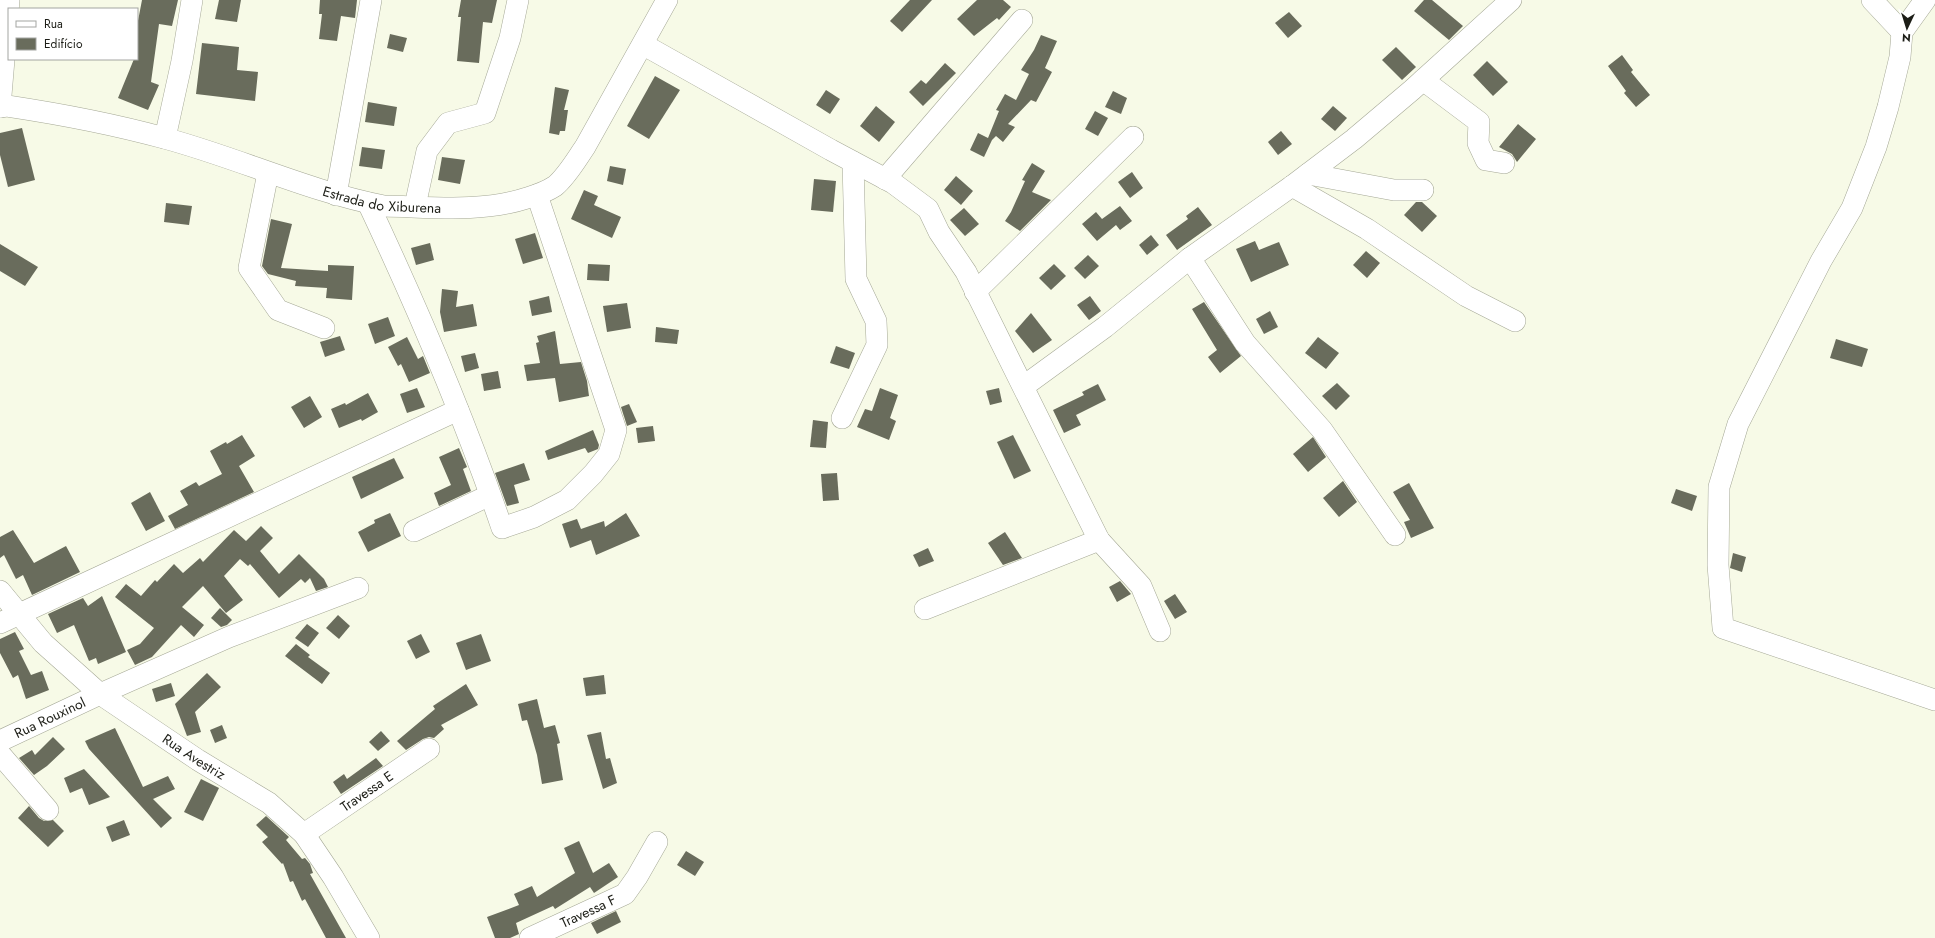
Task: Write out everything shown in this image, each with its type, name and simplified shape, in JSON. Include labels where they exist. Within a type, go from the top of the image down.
[{"type":"street","points":[[165,138],[182,61],[192,0]]},
{"type":"street","points":[[336,195],[371,0]]},
{"type":"street","points":[[415,206],[427,151],[448,124],[485,112],[510,38],[518,0]]},
{"type":"street","name":"Estrada do Xiburena","points":[[0,107],[8,106],[58,114],[165,138],[268,174],[336,195],[368,203],[384,206],[482,208],[508,204],[545,193],[556,185],[585,147],[644,45],[667,0]]},
{"type":"street","points":[[1024,386],[1105,327],[1190,258],[1300,180],[1354,138],[1423,80],[1511,0]]},
{"type":"street","points":[[1872,0],[1902,32]]},
{"type":"street","points":[[1925,0],[1902,32],[1900,57],[1888,107],[1876,147],[1852,208],[1821,261],[1738,424],[1719,487],[1718,565],[1723,628],[1935,700]]},
{"type":"street","points":[[0,107],[8,12]]},
{"type":"street","points":[[885,179],[1022,20]]},
{"type":"street","points":[[644,45],[885,179],[928,209],[939,232],[966,272],[1024,386],[1099,540],[1140,586],[1160,631]]},
{"type":"street","points":[[1423,80],[1479,122],[1478,143],[1486,160],[1504,163]]},
{"type":"street","points":[[975,292],[1133,137]]},
{"type":"street","points":[[842,418],[877,345],[876,321],[856,279],[853,162]]},
{"type":"street","points":[[268,174],[249,268],[278,310],[324,328]]},
{"type":"street","points":[[1300,180],[1394,190],[1423,190]]},
{"type":"street","points":[[1300,180],[1367,229],[1466,296],[1515,321]]},
{"type":"street","points":[[368,203],[402,276],[458,410],[502,528],[534,517],[567,500],[593,474],[609,454],[616,430],[536,195]]},
{"type":"street","points":[[1190,258],[1245,342],[1322,430],[1395,535]]},
{"type":"street","points":[[0,624],[18,614],[458,410]]},
{"type":"street","points":[[414,531],[490,495]]},
{"type":"street","points":[[925,609],[1099,540]]},
{"type":"street","name":"Rua Rouxinol","points":[[0,741],[100,694],[229,637],[358,588]]},
{"type":"street","name":"Rua Avestriz","points":[[0,592],[43,642],[100,694],[198,760],[238,782],[269,804],[304,834],[333,877],[369,938]]},
{"type":"street","name":"Travessa E","points":[[304,834],[429,749]]},
{"type":"street","points":[[0,754],[48,810]]},
{"type":"street","name":"Travessa F","points":[[530,938],[625,894],[637,877],[657,842]]},
{"type":"building","points":[[142,0],[178,0],[172,26],[159,24],[151,82],[159,85],[148,110],[118,98],[134,60],[138,60],[138,21]]},
{"type":"building","points":[[219,0],[241,0],[237,22],[215,19]]},
{"type":"building","points":[[320,0],[357,0],[355,18],[341,16],[337,41],[319,39],[322,14],[319,14]]},
{"type":"building","points":[[461,0],[497,0],[492,23],[483,22],[479,63],[457,61],[461,17],[458,17]]},
{"type":"building","points":[[910,0],[932,0],[902,32],[890,21]]},
{"type":"building","points":[[977,0],[1003,0],[1011,7],[999,20],[997,18],[974,36],[957,19]]},
{"type":"building","points":[[1424,0],[1432,0],[1463,26],[1449,40],[1414,11]]},
{"type":"building","points":[[1289,12],[1302,26],[1288,38],[1275,23]]},
{"type":"building","points":[[390,34],[407,38],[403,52],[387,48]]},
{"type":"building","points":[[1041,35],[1057,41],[1045,68],[1052,72],[1036,102],[1031,100],[1008,124],[1015,127],[1003,142],[996,136],[992,140],[984,157],[970,150],[978,133],[988,138],[999,111],[996,110],[1005,94],[1016,100],[1029,74],[1021,70],[1034,50]]},
{"type":"building","points":[[202,43],[239,47],[237,70],[258,72],[255,101],[196,94]]},
{"type":"building","points":[[1396,47],[1416,67],[1402,80],[1382,60]]},
{"type":"building","points":[[1622,55],[1633,70],[1631,72],[1650,95],[1636,107],[1624,93],[1626,91],[1608,66]]},
{"type":"building","points":[[1487,61],[1508,82],[1493,96],[1473,75]]},
{"type":"building","points":[[945,63],[956,73],[923,106],[909,92],[921,80],[926,84]]},
{"type":"building","points":[[655,76],[680,90],[649,139],[627,126]]},
{"type":"building","points":[[555,87],[569,90],[564,110],[568,110],[565,131],[560,131],[559,135],[549,133]]},
{"type":"building","points":[[826,90],[840,99],[830,114],[816,105]]},
{"type":"building","points":[[1113,91],[1127,98],[1121,114],[1105,107]]},
{"type":"building","points":[[368,102],[397,107],[394,126],[365,122]]},
{"type":"building","points":[[876,106],[895,122],[879,142],[860,126]]},
{"type":"building","points":[[1333,106],[1347,118],[1335,131],[1321,119]]},
{"type":"building","points":[[1095,111],[1108,118],[1098,136],[1085,129]]},
{"type":"building","points":[[1518,124],[1536,139],[1517,162],[1512,154],[1499,147]]},
{"type":"building","points":[[22,128],[35,180],[8,187],[0,155],[0,133]]},
{"type":"building","points":[[1281,131],[1292,144],[1278,155],[1268,142]]},
{"type":"building","points":[[362,147],[385,150],[382,169],[359,166]]},
{"type":"building","points":[[442,157],[465,160],[460,184],[438,180]]},
{"type":"building","points":[[1032,163],[1045,171],[1032,192],[1051,200],[1020,231],[1005,221],[1011,212],[1025,181],[1022,180]]},
{"type":"building","points":[[610,166],[626,169],[623,185],[607,181]]},
{"type":"building","points":[[1132,172],[1143,188],[1130,198],[1118,182]]},
{"type":"building","points":[[956,176],[973,191],[961,205],[944,190]]},
{"type":"building","points":[[814,179],[836,181],[833,212],[811,210]]},
{"type":"building","points":[[584,190],[598,196],[594,205],[621,217],[612,238],[571,219]]},
{"type":"building","points":[[1416,202],[1422,202],[1437,216],[1422,232],[1404,215]]},
{"type":"building","points":[[166,203],[192,206],[189,225],[164,222]]},
{"type":"building","points":[[1120,206],[1132,221],[1120,230],[1116,225],[1097,241],[1082,224],[1096,212],[1102,219]]},
{"type":"building","points":[[1198,207],[1212,225],[1177,250],[1166,235],[1188,219],[1186,216]]},
{"type":"building","points":[[964,208],[979,224],[965,236],[950,220]]},
{"type":"building","points":[[271,219],[292,224],[281,268],[328,271],[328,265],[354,266],[352,300],[326,298],[327,288],[295,286],[296,281],[268,274],[262,266]]},
{"type":"building","points":[[535,233],[543,258],[523,264],[515,239]]},
{"type":"building","points":[[1151,235],[1159,245],[1147,255],[1139,245]]},
{"type":"building","points":[[1255,241],[1259,250],[1279,242],[1289,265],[1251,282],[1236,249]]},
{"type":"building","points":[[430,243],[434,260],[416,265],[411,248]]},
{"type":"building","points":[[0,244],[38,267],[25,286],[0,271]]},
{"type":"building","points":[[1366,251],[1380,263],[1367,278],[1353,265]]},
{"type":"building","points":[[1088,255],[1099,266],[1085,279],[1074,268]]},
{"type":"building","points":[[588,264],[610,265],[609,281],[587,280]]},
{"type":"building","points":[[1054,264],[1066,276],[1051,290],[1039,278]]},
{"type":"building","points":[[442,289],[458,291],[456,307],[473,304],[477,326],[444,332],[440,312]]},
{"type":"building","points":[[549,296],[552,312],[532,316],[529,301]]},
{"type":"building","points":[[1090,296],[1101,311],[1089,320],[1077,305]]},
{"type":"building","points":[[1204,302],[1241,356],[1220,373],[1208,357],[1217,350],[1192,309]]},
{"type":"building","points":[[627,303],[631,328],[607,332],[603,306]]},
{"type":"building","points":[[1270,311],[1278,327],[1264,334],[1256,319]]},
{"type":"building","points":[[1031,313],[1052,340],[1033,353],[1015,331]]},
{"type":"building","points":[[388,317],[395,336],[375,344],[368,324]]},
{"type":"building","points":[[656,327],[679,330],[677,344],[655,342]]},
{"type":"building","points":[[555,331],[560,364],[581,362],[587,381],[589,396],[559,402],[555,378],[527,381],[524,365],[540,363],[536,343],[539,342],[537,336]]},
{"type":"building","points":[[340,336],[345,350],[325,357],[320,342]]},
{"type":"building","points":[[407,337],[418,359],[423,356],[430,373],[409,382],[401,364],[398,366],[388,347]]},
{"type":"building","points":[[1318,337],[1339,353],[1326,369],[1305,353]]},
{"type":"building","points":[[1836,339],[1868,349],[1862,367],[1830,358]]},
{"type":"building","points":[[836,346],[855,353],[849,369],[830,363]]},
{"type":"building","points":[[475,353],[479,368],[465,372],[461,356]]},
{"type":"building","points":[[498,371],[501,388],[484,391],[481,374]]},
{"type":"building","points":[[1337,383],[1350,396],[1336,410],[1322,396]]},
{"type":"building","points":[[1098,384],[1106,400],[1076,415],[1081,425],[1064,433],[1053,410],[1084,395],[1082,392]]},
{"type":"building","points":[[417,388],[425,407],[407,413],[400,394]]},
{"type":"building","points":[[880,388],[898,395],[890,418],[896,421],[889,440],[857,427],[865,409],[872,411]]},
{"type":"building","points":[[999,388],[1002,402],[990,405],[986,391]]},
{"type":"building","points":[[368,393],[378,412],[362,421],[361,419],[339,428],[331,409],[345,403],[346,405]]},
{"type":"building","points":[[310,396],[322,417],[304,428],[291,407]]},
{"type":"building","points":[[629,404],[637,422],[627,426],[621,407]]},
{"type":"building","points":[[813,420],[828,422],[826,448],[810,447]]},
{"type":"building","points":[[653,426],[655,441],[638,443],[636,428]]},
{"type":"building","points":[[593,430],[599,445],[598,449],[588,453],[585,448],[548,460],[545,451]]},
{"type":"building","points":[[242,435],[255,456],[239,466],[254,492],[175,529],[168,516],[188,505],[180,491],[196,482],[199,486],[222,474],[210,451],[226,442],[227,444]]},
{"type":"building","points":[[1013,435],[1031,471],[1014,479],[997,442]]},
{"type":"building","points":[[1313,437],[1326,457],[1308,472],[1293,454]]},
{"type":"building","points":[[459,448],[467,467],[463,469],[471,491],[439,506],[434,493],[451,485],[439,457]]},
{"type":"building","points":[[394,458],[404,478],[361,499],[352,477]]},
{"type":"building","points":[[524,463],[530,480],[514,485],[519,503],[507,506],[495,473]]},
{"type":"building","points":[[837,473],[839,500],[823,501],[821,474]]},
{"type":"building","points":[[1343,481],[1357,502],[1339,517],[1323,498]]},
{"type":"building","points":[[1409,483],[1434,528],[1411,538],[1404,522],[1410,520],[1393,492]]},
{"type":"building","points":[[1676,489],[1697,496],[1692,511],[1671,503]]},
{"type":"building","points":[[150,492],[165,521],[146,531],[131,503]]},
{"type":"building","points":[[390,513],[401,536],[368,552],[358,532],[375,523],[374,520]]},
{"type":"building","points":[[626,513],[640,536],[596,555],[591,540],[570,548],[562,524],[577,519],[581,529],[604,521],[605,527]]},
{"type":"building","points":[[261,526],[273,538],[260,551],[279,574],[299,554],[324,579],[328,587],[316,591],[310,578],[305,583],[301,579],[279,598],[250,564],[248,566],[240,559],[224,576],[243,600],[226,613],[203,586],[182,607],[204,625],[194,637],[181,625],[152,657],[135,665],[127,650],[140,644],[154,628],[115,597],[126,584],[141,596],[155,580],[157,582],[174,564],[183,573],[200,558],[203,562],[234,530],[246,541]]},
{"type":"building","points":[[13,530],[34,563],[66,546],[80,572],[32,595],[23,575],[16,579],[4,555],[0,558],[0,537]]},
{"type":"building","points":[[1005,532],[1022,558],[1003,565],[988,543]]},
{"type":"building","points":[[928,548],[934,561],[919,567],[913,555]]},
{"type":"building","points":[[1733,553],[1746,557],[1742,572],[1730,568]]},
{"type":"building","points":[[1120,581],[1131,594],[1117,602],[1109,587]]},
{"type":"building","points":[[1175,594],[1187,612],[1175,619],[1164,601]]},
{"type":"building","points":[[102,596],[126,652],[98,664],[96,658],[89,661],[74,625],[57,633],[48,614],[83,598],[88,606]]},
{"type":"building","points":[[220,608],[232,620],[227,625],[221,627],[211,618]]},
{"type":"building","points":[[338,615],[350,626],[339,639],[326,628]]},
{"type":"building","points":[[307,624],[319,633],[308,647],[295,638]]},
{"type":"building","points":[[15,632],[24,649],[19,651],[31,675],[42,671],[49,690],[26,699],[18,675],[13,678],[0,653],[0,639]]},
{"type":"building","points":[[421,634],[430,652],[416,659],[407,641]]},
{"type":"building","points":[[481,634],[491,661],[466,670],[456,643]]},
{"type":"building","points":[[296,644],[310,655],[308,657],[330,673],[322,684],[285,656]]},
{"type":"building","points":[[207,673],[221,687],[195,712],[201,732],[187,736],[175,704]]},
{"type":"building","points":[[604,675],[606,694],[586,696],[583,678]]},
{"type":"building","points":[[171,683],[175,696],[156,702],[152,689]]},
{"type":"building","points":[[466,684],[478,705],[441,725],[444,729],[434,738],[429,737],[423,739],[406,750],[397,741],[435,709],[433,706]]},
{"type":"building","points":[[537,699],[544,728],[555,725],[560,743],[557,744],[563,780],[542,784],[537,755],[527,720],[522,721],[518,704]]},
{"type":"building","points":[[222,725],[227,738],[215,743],[210,730]]},
{"type":"building","points":[[115,728],[143,787],[168,776],[175,789],[153,799],[172,818],[161,828],[89,749],[85,741]]},
{"type":"building","points":[[381,731],[390,741],[378,751],[369,742]]},
{"type":"building","points":[[601,732],[606,759],[610,758],[617,783],[603,789],[587,735]]},
{"type":"building","points":[[53,737],[65,749],[47,766],[34,775],[19,758],[32,750],[35,755]]},
{"type":"building","points":[[376,758],[383,766],[341,794],[333,782],[344,774],[347,779]]},
{"type":"building","points":[[84,769],[110,797],[89,805],[82,788],[70,793],[64,778]]},
{"type":"building","points":[[201,779],[219,788],[203,821],[184,812]]},
{"type":"building","points":[[29,806],[39,818],[44,821],[53,820],[64,831],[48,847],[18,818]]},
{"type":"building","points":[[266,816],[289,837],[286,840],[302,859],[305,858],[310,864],[313,873],[310,874],[346,938],[326,938],[305,899],[302,901],[293,881],[290,882],[283,863],[282,864],[262,842],[268,837],[256,825]]},
{"type":"building","points":[[124,820],[130,835],[112,842],[106,827]]},
{"type":"building","points":[[579,841],[593,873],[609,863],[618,877],[594,893],[590,887],[555,909],[553,906],[516,923],[519,934],[510,938],[495,938],[487,917],[519,905],[514,894],[532,886],[537,897],[575,873],[564,848]]},
{"type":"building","points":[[686,851],[704,862],[695,876],[677,865]]},
{"type":"building","points":[[616,911],[621,922],[597,934],[591,923]]}]
